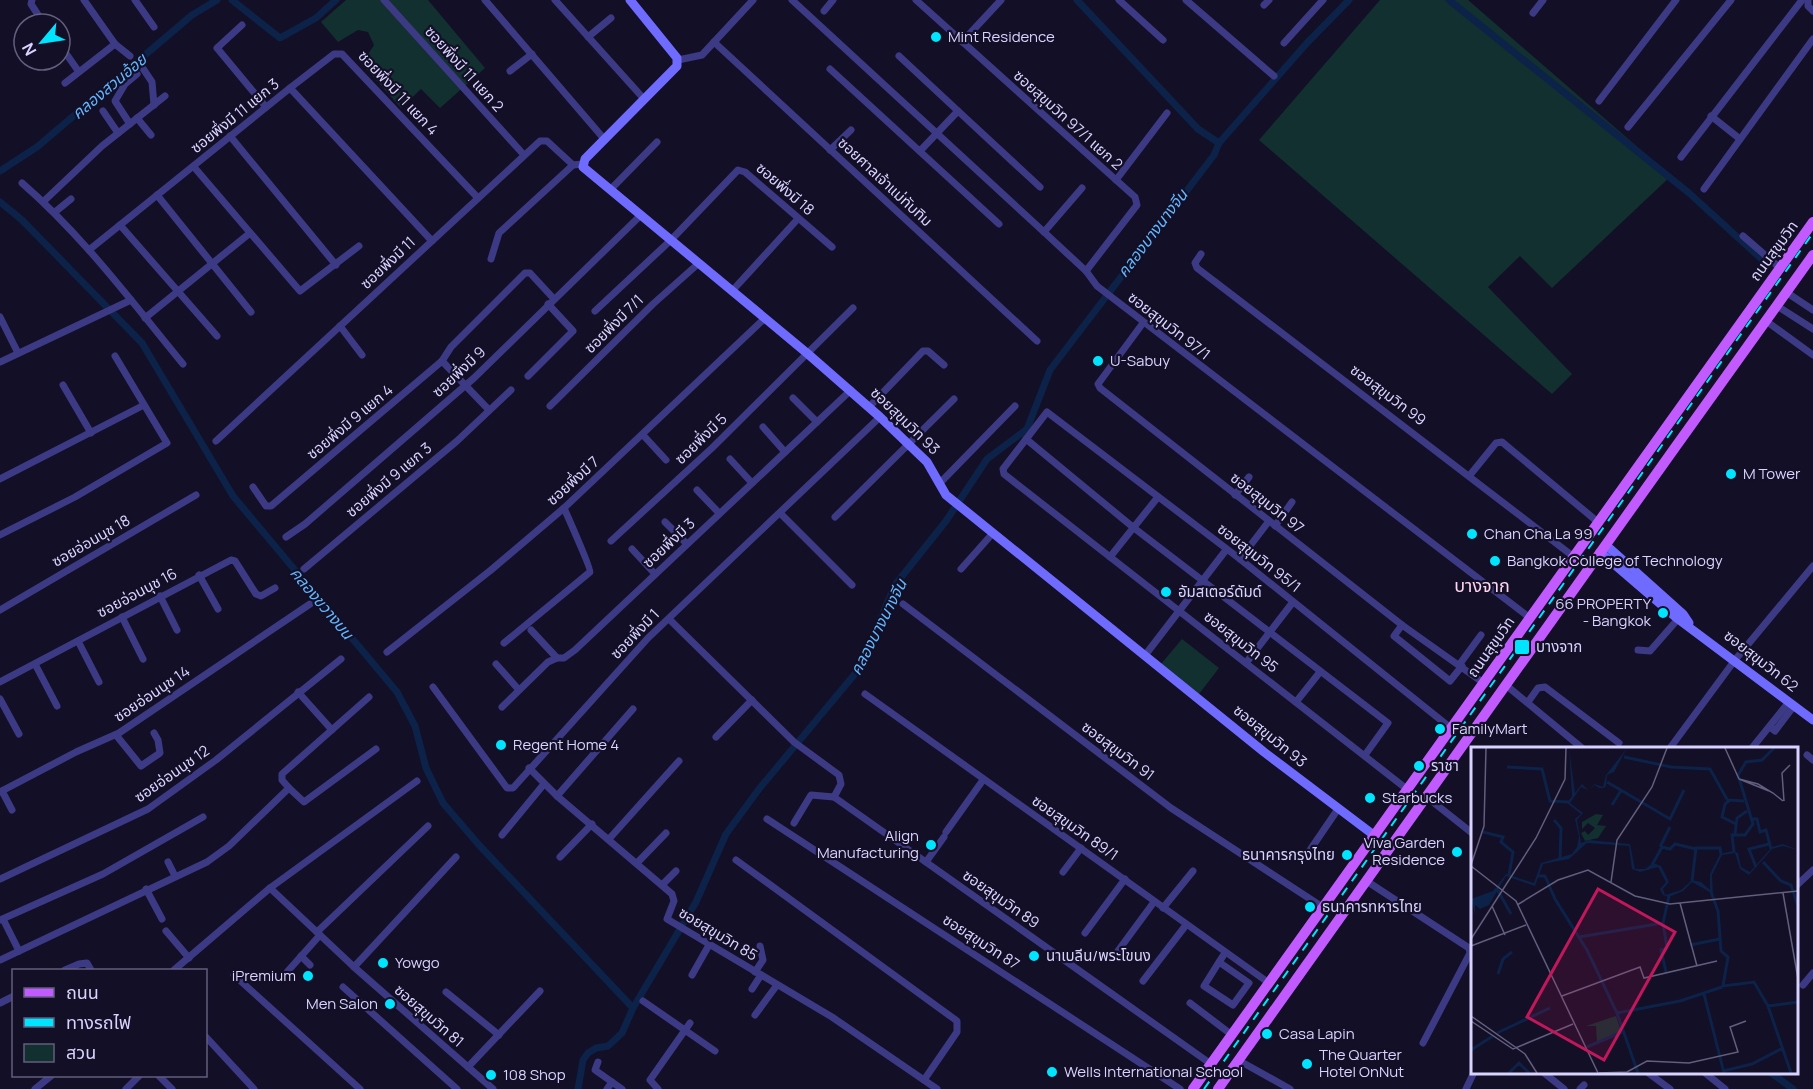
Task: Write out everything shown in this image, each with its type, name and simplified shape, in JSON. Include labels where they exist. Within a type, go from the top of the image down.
[{"type":"main road","name":"ถนนสุขุมวิท","points":[[1193,1089],[1485,684],[1813,222]]},
{"type":"main road","points":[[1218,1089],[1508,687],[1603,548],[1813,255]]},
{"type":"main road","points":[[1589,537],[1603,548]]},
{"type":"main road","points":[[1235,1030],[1255,1037]]},
{"type":"street","points":[[84,0],[115,44],[130,56]]},
{"type":"street","points":[[135,0],[154,27]]},
{"type":"street","name":"ซอยพึ่งมี 11 แยก 2","points":[[384,0],[524,155]]},
{"type":"street","points":[[486,0],[605,140]]},
{"type":"street","points":[[555,0],[644,99]]},
{"type":"street","points":[[491,259],[499,232],[605,140],[677,66],[678,60],[631,0]]},
{"type":"street","points":[[678,60],[697,58],[753,0]]},
{"type":"street","name":"ซอยสุขุมวิท 97/1","points":[[792,0],[1086,271],[1097,286],[1530,618]]},
{"type":"street","points":[[824,11],[834,0]]},
{"type":"street","name":"ซอยสุขุมวิท 97/1 แยก 2","points":[[916,0],[1135,197],[1137,204],[1086,271]]},
{"type":"street","points":[[962,42],[1001,0]]},
{"type":"street","points":[[1119,0],[1163,40]]},
{"type":"street","points":[[1186,0],[1274,76]]},
{"type":"street","points":[[1284,43],[1323,0]]},
{"type":"street","points":[[1533,13],[1543,0]]},
{"type":"street","points":[[1599,101],[1676,0]]},
{"type":"street","points":[[1628,127],[1731,0]]},
{"type":"street","points":[[1681,157],[1802,0]]},
{"type":"street","points":[[1808,0],[1808,6],[1813,11]]},
{"type":"street","points":[[588,37],[611,18]]},
{"type":"street","points":[[242,25],[217,48],[266,107]]},
{"type":"street","points":[[1704,189],[1813,39]]},
{"type":"street","name":"ซอยศาลเจ้าแม่ทับทิม","points":[[714,42],[1037,340]]},
{"type":"street","points":[[65,83],[115,44]]},
{"type":"street","name":"ซอยพึ่งมี 11 แยก 4","points":[[290,88],[334,54],[342,54],[478,198]]},
{"type":"street","points":[[510,71],[532,54]]},
{"type":"street","points":[[899,56],[1040,187]]},
{"type":"street","points":[[72,61],[80,72]]},
{"type":"street","points":[[140,64],[152,82],[154,105]]},
{"type":"street","points":[[830,69],[999,224]]},
{"type":"street","points":[[130,124],[115,101],[124,84],[137,74]]},
{"type":"street","name":"ซอยพึ่งมี 11 แยก 3","points":[[89,250],[290,88],[432,241]]},
{"type":"street","points":[[44,201],[118,134],[165,96]]},
{"type":"street","points":[[103,111],[118,134]]},
{"type":"street","points":[[920,151],[958,111]]},
{"type":"street","points":[[1116,180],[1167,113]]},
{"type":"street","points":[[1711,116],[1740,139]]},
{"type":"street","points":[[137,118],[151,135]]},
{"type":"street","points":[[830,150],[851,130]]},
{"type":"street","points":[[230,135],[336,265]]},
{"type":"street","name":"ซอยพึ่งมี 11","points":[[216,441],[524,155],[545,140],[578,165]]},
{"type":"street","points":[[611,189],[657,142]]},
{"type":"street","name":"ซอยสุขุมวิท 93","points":[[578,165],[611,189],[851,390],[927,462],[946,495],[967,513],[1375,836]]},
{"type":"street","points":[[194,167],[300,291],[359,246]]},
{"type":"street","name":"ซอยพึ่งมี 18","points":[[671,240],[734,173],[741,170],[832,247]]},
{"type":"street","points":[[22,183],[44,201],[89,250],[183,364]]},
{"type":"street","points":[[1044,232],[1082,188]]},
{"type":"street","points":[[157,195],[251,312]]},
{"type":"street","points":[[54,212],[71,200]]},
{"type":"street","name":"ซอยพึ่งมี 9","points":[[286,537],[305,524],[466,385],[641,214]]},
{"type":"street","points":[[732,291],[795,222]]},
{"type":"street","points":[[120,225],[217,336]]},
{"type":"street","points":[[145,318],[176,290],[250,233]]},
{"type":"street","points":[[1743,236],[1780,268]]},
{"type":"street","points":[[595,311],[671,240]]},
{"type":"street","name":"ซอยสุขุมวิท 99","points":[[1200,254],[1195,263],[1197,268],[1574,557]]},
{"type":"street","name":"ซอยพึ่งมี 7/1","points":[[550,406],[653,304],[699,263]]},
{"type":"street","points":[[489,410],[442,361],[451,347],[525,273],[530,273],[573,331],[528,376]]},
{"type":"street","points":[[1786,292],[1813,310]]},
{"type":"street","points":[[0,362],[13,353],[131,300]]},
{"type":"street","points":[[1777,306],[1813,328]]},
{"type":"street","name":"ซอยพึ่งมี 5","points":[[611,541],[808,354],[853,308]]},
{"type":"street","points":[[0,317],[13,353]]},
{"type":"street","name":"ซอยพึ่งมี 7","points":[[387,652],[491,570],[564,508],[644,435],[765,318]]},
{"type":"street","points":[[1766,321],[1813,355]]},
{"type":"street","name":"ซอยสุขุมวิท 97","points":[[1143,323],[1098,386],[1402,625],[1485,684]]},
{"type":"street","points":[[340,326],[362,355]]},
{"type":"street","points":[[869,407],[923,351],[928,351],[944,365]]},
{"type":"street","points":[[0,534],[75,497],[167,443],[115,356]]},
{"type":"street","name":"ซอยพึ่งมี 9 แยก 4","points":[[253,488],[266,506],[272,506],[442,361]]},
{"type":"street","points":[[63,385],[91,433]]},
{"type":"street","name":"ซอยพึ่งมี 9 แยก 3","points":[[304,569],[511,390]]},
{"type":"street","name":"ซอยพึ่งมี 3","points":[[502,707],[548,662],[567,657],[851,390]]},
{"type":"street","points":[[794,398],[817,422]]},
{"type":"street","points":[[835,517],[954,399]]},
{"type":"street","points":[[0,479],[144,405]]},
{"type":"street","points":[[939,484],[1015,406]]},
{"type":"street","name":"ซอยสุขุมวิท 95","points":[[1047,412],[1003,470],[1004,474],[1408,790]]},
{"type":"street","name":"ซอยสุขุมวิท 95/1","points":[[1047,412],[1240,560],[1452,729]]},
{"type":"street","name":"ซอยพึ่งมี 1","points":[[433,687],[507,788],[513,788],[669,618],[880,417]]},
{"type":"street","points":[[763,427],[785,452]]},
{"type":"street","points":[[644,435],[666,460]]},
{"type":"street","points":[[1026,440],[1202,582],[1388,723],[1365,755]]},
{"type":"street","points":[[1470,476],[1496,443],[1502,442],[1599,523]]},
{"type":"street","points":[[730,459],[752,483]]},
{"type":"street","points":[[1235,495],[1249,477]]},
{"type":"street","points":[[697,490],[719,513]]},
{"type":"street","name":"ซอยอ่อนนุช 18","points":[[0,610],[196,495]]},
{"type":"street","points":[[1110,557],[1158,497]]},
{"type":"street","points":[[1240,560],[1292,502]]},
{"type":"street","points":[[504,643],[591,572],[590,563],[578,545],[564,508]]},
{"type":"street","points":[[780,513],[852,585]]},
{"type":"street","points":[[665,522],[687,544]]},
{"type":"street","points":[[961,569],[993,533]]},
{"type":"street","name":"ซอยสุขุมวิท 62","points":[[1603,548],[1678,619],[1691,626],[1813,720]]},
{"type":"street","name":"ซอยสุขุมวิท 62","points":[[1603,548],[1683,614],[1691,626]]},
{"type":"street","points":[[632,549],[655,574]]},
{"type":"street","points":[[1146,654],[1226,550]]},
{"type":"street","name":"ซอยอ่อนนุช 16","points":[[0,682],[199,575],[233,560],[256,594],[261,596],[275,588]]},
{"type":"street","points":[[1671,747],[1735,660],[1813,566]]},
{"type":"street","points":[[199,575],[218,609]]},
{"type":"street","points":[[160,596],[177,630]]},
{"type":"street","points":[[1246,663],[1293,602]]},
{"type":"street","name":"ซอยอ่อนนุช 14","points":[[1,791],[76,752],[116,735],[310,604]]},
{"type":"street","name":"ซอยสุขุมวิท 91","points":[[903,604],[1171,808],[1324,908]]},
{"type":"street","points":[[122,617],[143,659]]},
{"type":"street","points":[[669,618],[794,742],[839,775],[841,783],[834,797],[811,795],[794,823]]},
{"type":"street","points":[[1638,650],[1650,651],[1678,619]]},
{"type":"street","points":[[1402,625],[1394,636],[1450,681],[1481,635]]},
{"type":"street","points":[[531,630],[557,658]]},
{"type":"street","points":[[78,641],[99,682]]},
{"type":"street","name":"ซอยอ่อนนุช 12","points":[[0,879],[148,809],[216,760],[341,659]]},
{"type":"street","points":[[35,664],[57,706]]},
{"type":"street","points":[[496,664],[519,690]]},
{"type":"street","points":[[1296,702],[1320,672]]},
{"type":"street","points":[[1508,687],[1581,747]]},
{"type":"street","points":[[1528,702],[1538,688],[1545,687],[1619,742]]},
{"type":"street","points":[[298,692],[332,730]]},
{"type":"street","name":"ซอยสุขุมวิท 89/1","points":[[865,694],[1269,983]]},
{"type":"street","points":[[369,697],[282,774],[282,780],[304,802],[376,749]]},
{"type":"street","points":[[0,699],[19,734]]},
{"type":"street","points":[[716,737],[752,700]]},
{"type":"street","points":[[1753,747],[1792,704]]},
{"type":"street","points":[[557,796],[633,709]]},
{"type":"street","points":[[116,735],[141,766],[160,753],[158,740],[154,733]]},
{"type":"street","points":[[609,839],[679,761]]},
{"type":"street","points":[[530,768],[557,796],[662,885],[676,871]]},
{"type":"street","points":[[926,862],[983,780]]},
{"type":"street","points":[[175,969],[270,888],[417,781]]},
{"type":"street","points":[[502,835],[544,783]]},
{"type":"street","points":[[0,960],[207,862],[229,846],[289,788]]},
{"type":"street","points":[[1,791],[12,810]]},
{"type":"street","name":"ซอยสุขุมวิท 89","points":[[834,797],[1211,1064]]},
{"type":"street","points":[[1428,798],[1471,830]]},
{"type":"street","points":[[1308,853],[1338,809]]},
{"type":"street","points":[[19,951],[2,919],[103,874],[203,817]]},
{"type":"street","name":"ซอยสุขุมวิท 87","points":[[766,819],[1180,1089]]},
{"type":"street","points":[[560,857],[592,824]]},
{"type":"street","points":[[287,972],[319,933],[428,826]]},
{"type":"street","points":[[637,863],[666,833]]},
{"type":"street","points":[[1063,872],[1081,848]]},
{"type":"street","points":[[354,967],[456,857]]},
{"type":"street","points":[[736,860],[957,1021],[957,1032],[924,1080]]},
{"type":"street","points":[[168,862],[175,876]]},
{"type":"street","points":[[1798,885],[1813,870]]},
{"type":"street","points":[[1163,908],[1193,871]]},
{"type":"street","points":[[1085,933],[1125,879]]},
{"type":"street","points":[[1368,882],[1468,948],[1470,953],[1423,1042]]},
{"type":"street","name":"ซอยสุขุมวิท 85","points":[[662,885],[674,897],[667,919],[673,924],[832,1017],[937,1089]]},
{"type":"street","name":"ซอยสุขุมวิท 81","points":[[270,888],[354,967],[492,1089]]},
{"type":"street","points":[[146,889],[162,918]]},
{"type":"street","points":[[1115,955],[1154,902]]},
{"type":"street","points":[[1143,981],[1186,925]]},
{"type":"street","points":[[166,931],[189,958]]},
{"type":"street","points":[[692,975],[709,945]]},
{"type":"street","points":[[752,988],[763,960],[760,946]]},
{"type":"street","points":[[1219,962],[1248,983],[1233,1005],[1204,986],[1219,962],[1225,953]]},
{"type":"street","points":[[301,956],[310,965]]},
{"type":"street","points":[[67,969],[79,963],[87,963],[90,969]]},
{"type":"street","points":[[1803,985],[1813,973]]},
{"type":"street","points":[[234,975],[360,1089]]},
{"type":"street","points":[[755,1015],[777,985]]},
{"type":"street","points":[[344,987],[457,1089]]},
{"type":"street","points":[[468,1067],[540,991]]},
{"type":"street","points":[[446,992],[499,1035]]},
{"type":"street","points":[[643,1001],[715,1051]]},
{"type":"street","points":[[1190,1003],[1235,1030]]},
{"type":"street","points":[[658,1089],[650,1080],[690,1023]]},
{"type":"street","points":[[207,1038],[254,1089]]},
{"type":"street","points":[[1238,1060],[1290,1089]]},
{"type":"street","points":[[598,1062],[595,1070],[622,1089]]},
{"type":"street","points":[[1545,1074],[1564,1089]]},
{"type":"street","points":[[1650,1074],[1670,1089]]},
{"type":"street","points":[[1706,1074],[1725,1089]]},
{"type":"street","points":[[35,1089],[50,1077]]},
{"type":"street","points":[[126,1089],[138,1077]]},
{"type":"street","points":[[160,1077],[172,1089]]},
{"type":"street","points":[[607,1089],[612,1082]]},
{"type":"green space","points":[[346,0],[428,0],[485,68],[440,108],[421,89],[401,108],[362,64],[374,45],[368,32],[358,30],[338,42],[321,22]]},
{"type":"green space","points":[[1380,0],[1468,0],[1671,176],[1552,288],[1520,256],[1488,287],[1572,374],[1552,394],[1259,140]]},
{"type":"green space","points":[[1182,639],[1219,668],[1199,694],[1161,664]]},
{"type":"waterway","name":"คลองสวนอ้อย","points":[[0,171],[37,147],[192,15],[217,0]]},
{"type":"waterway","name":"คลองสวนอ้อย","points":[[232,0],[280,38],[316,18],[336,0]]},
{"type":"waterway","points":[[1077,0],[1198,129],[1219,143]]},
{"type":"waterway","name":"คลองบางนางจีน","points":[[578,1089],[583,1060],[588,1053],[596,1048],[608,1046],[622,1033],[633,1008],[696,902],[726,834],[759,789],[859,669],[895,585],[946,521],[987,459],[1027,429],[1050,370],[1214,155],[1219,143],[1307,43],[1349,0]]},
{"type":"waterway","points":[[1449,0],[1689,193],[1767,264]]},
{"type":"waterway","name":"คลองขวางบน","points":[[0,202],[22,220],[142,343],[233,496],[397,692],[415,726],[426,768],[443,803],[479,845],[633,1008]]},
{"type":"waterway","points":[[1773,1074],[1793,1089]]},
{"type":"railway","points":[[1204,1089],[1813,233]]},
{"type":"place","name":"Mint Residence","points":[[936,37]]},
{"type":"place","name":"U-Sabuy","points":[[1098,361]]},
{"type":"place","name":"M Tower","points":[[1731,474]]},
{"type":"place","name":"Chan Cha La 99","points":[[1472,534]]},
{"type":"place","name":"Bangkok College of Technology","points":[[1495,561]]},
{"type":"place","name":"อัมสเตอร์ดัมด์","points":[[1166,592]]},
{"type":"place","name":"66 PROPERTY - Bangkok","points":[[1663,613]]},
{"type":"place","name":"บางจาก","points":[[1522,647]]},
{"type":"place","name":"FamilyMart","points":[[1440,729]]},
{"type":"place","name":"Regent Home 4","points":[[501,745]]},
{"type":"place","name":"ราชา","points":[[1419,766]]},
{"type":"place","name":"Starbucks","points":[[1370,798]]},
{"type":"place","name":"Align Manufacturing","points":[[931,845]]},
{"type":"place","name":"Viva Garden Residence","points":[[1457,852]]},
{"type":"place","name":"ธนาคารกรุงไทย","points":[[1347,855]]},
{"type":"place","name":"ธนาคารทหารไทย","points":[[1310,907]]},
{"type":"place","name":"นาเบลีน/พระโขนง","points":[[1034,956]]},
{"type":"place","name":"Yowgo","points":[[383,963]]},
{"type":"place","name":"iPremium","points":[[308,976]]},
{"type":"place","name":"Men Salon","points":[[390,1004]]},
{"type":"place","name":"Casa Lapin","points":[[1267,1034]]},
{"type":"place","name":"The Quarter Hotel OnNut","points":[[1307,1064]]},
{"type":"place","name":"Wells International School","points":[[1052,1072]]},
{"type":"place","name":"108 Shop","points":[[491,1075]]},
{"type":"district","name":"บางจาก","points":[[1482,586]]}]
